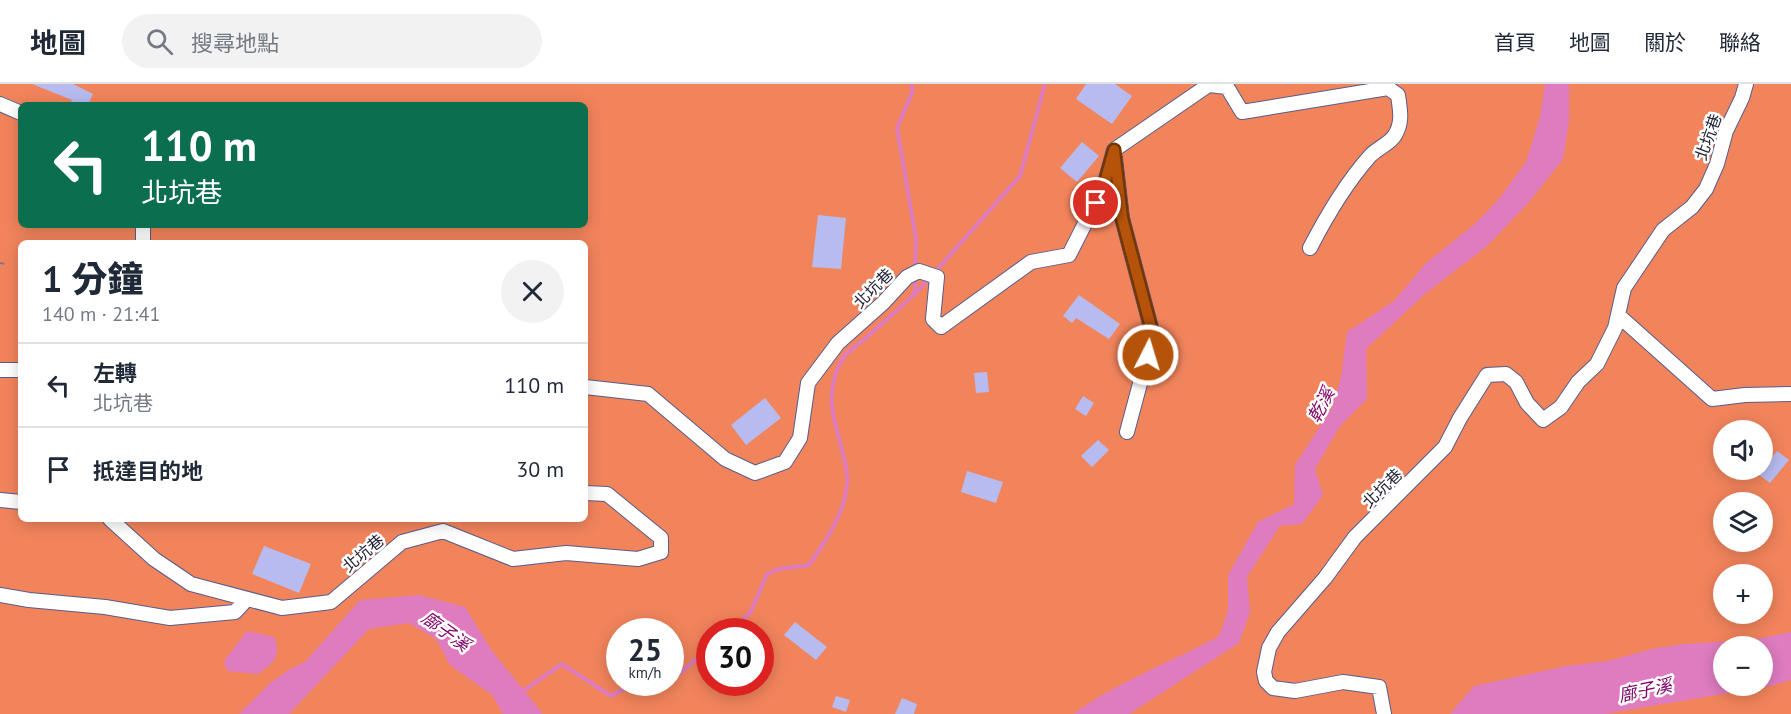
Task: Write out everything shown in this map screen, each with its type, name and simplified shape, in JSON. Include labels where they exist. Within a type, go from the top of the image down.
[{"type":"street","points":[[1127,432],[1153,335],[1122,218],[1114,150],[1209,84],[1227,87],[1242,112],[1389,88],[1398,95],[1402,118],[1394,137],[1372,153],[1350,180],[1332,207],[1310,248]]},
{"type":"street","name":"北坑巷","points":[[1384,712],[1379,687],[1343,682],[1295,691],[1273,688],[1266,681],[1263,672],[1269,648],[1278,632],[1325,578],[1355,537],[1445,447],[1487,375],[1506,374],[1516,382],[1527,403],[1544,420],[1561,407],[1578,382],[1597,364],[1615,328],[1624,288],[1663,230],[1692,207],[1706,189],[1717,165],[1726,131],[1742,98],[1746,84]]},
{"type":"street","points":[[0,104],[18,112]]},
{"type":"street","name":"北坑巷","points":[[588,387],[648,394],[725,459],[755,473],[785,462],[800,438],[808,383],[838,343],[883,303],[907,277],[919,271],[930,274],[933,318],[941,327],[1031,262],[1069,255],[1104,186],[1114,150]]},
{"type":"street","points":[[1618,315],[1712,399],[1745,395],[1791,394]]},
{"type":"street","points":[[0,370],[18,370]]},
{"type":"street","name":"北坑巷","points":[[113,522],[154,559],[191,584],[282,608],[331,602],[402,542],[443,531],[513,559],[566,553],[638,559],[661,552],[661,538],[606,494],[588,493]]},
{"type":"street","points":[[0,500],[18,501]]},
{"type":"street","points":[[0,595],[105,607],[170,618],[235,612],[247,599]]},
{"type":"path","points":[[0,263],[5,264]]},
{"type":"shaded area","points":[[0,84],[1791,84],[1791,714],[0,714]]},
{"type":"water","points":[[1545,84],[1569,84],[1569,121],[1563,159],[1529,202],[1487,246],[1425,294],[1366,349],[1367,399],[1340,426],[1315,469],[1323,495],[1302,524],[1280,526],[1247,577],[1250,612],[1239,643],[1129,714],[1073,714],[1126,682],[1219,636],[1228,611],[1228,575],[1258,522],[1294,504],[1295,465],[1332,408],[1341,377],[1347,332],[1394,301],[1426,263],[1475,224],[1498,200],[1526,162],[1540,117]]},
{"type":"water","name":"廍子溪","points":[[419,595],[465,607],[492,651],[543,714],[503,714],[492,695],[450,665],[436,639],[409,623],[369,629],[289,714],[239,714],[270,683],[305,662],[360,600]]},
{"type":"water","points":[[247,631],[274,637],[277,650],[275,659],[258,674],[227,671],[224,661]]},
{"type":"water","points":[[1791,632],[1791,680],[1773,685],[1772,636]]},
{"type":"water","name":"廍子溪","points":[[1713,642],[1713,696],[1604,714],[1450,714],[1474,686],[1566,666],[1608,661],[1652,649]]},
{"type":"building","points":[[32,84],[73,84],[93,94],[89,102],[71,102],[72,100]]},
{"type":"building","points":[[1086,84],[1115,84],[1132,96],[1112,124],[1076,99]]},
{"type":"building","points":[[1082,142],[1099,156],[1077,182],[1060,168]]},
{"type":"building","points":[[818,215],[846,218],[841,269],[812,267]]},
{"type":"building","points":[[1079,295],[1120,324],[1109,339],[1076,318],[1072,323],[1063,316]]},
{"type":"building","points":[[987,372],[989,392],[976,393],[974,373]]},
{"type":"building","points":[[1083,396],[1094,403],[1086,416],[1075,409]]},
{"type":"building","points":[[765,398],[781,418],[746,445],[731,425]]},
{"type":"building","points":[[1098,440],[1109,450],[1092,467],[1081,456]]},
{"type":"building","points":[[1777,451],[1789,460],[1773,479],[1773,456]]},
{"type":"building","points":[[967,471],[1003,482],[996,503],[961,492]]},
{"type":"building","points":[[264,546],[311,564],[299,593],[252,574]]},
{"type":"building","points":[[795,622],[827,647],[816,660],[784,635]]},
{"type":"building","points":[[836,696],[850,700],[846,712],[832,707]]},
{"type":"building","points":[[902,698],[917,704],[914,714],[895,714]]},
{"type":"waterway","points":[[912,84],[912,93],[897,128],[916,239],[915,271]]},
{"type":"waterway","points":[[935,272],[1020,176],[1045,84]]},
{"type":"waterway","points":[[915,278],[915,295]]},
{"type":"waterway","points":[[744,618],[750,613],[767,574],[779,569],[809,565],[841,510],[845,498],[847,474],[834,419],[832,392],[834,378],[842,359],[899,309],[930,278]]},
{"type":"waterway","points":[[684,670],[696,659]]},
{"type":"waterway","points":[[520,693],[562,664],[606,693]]},
{"type":"route","points":[[1096,203],[1104,186],[1114,150],[1122,218],[1153,335],[1148,355]]},
{"type":"water label","name":"乾溪","points":[[1321,405]]}]
